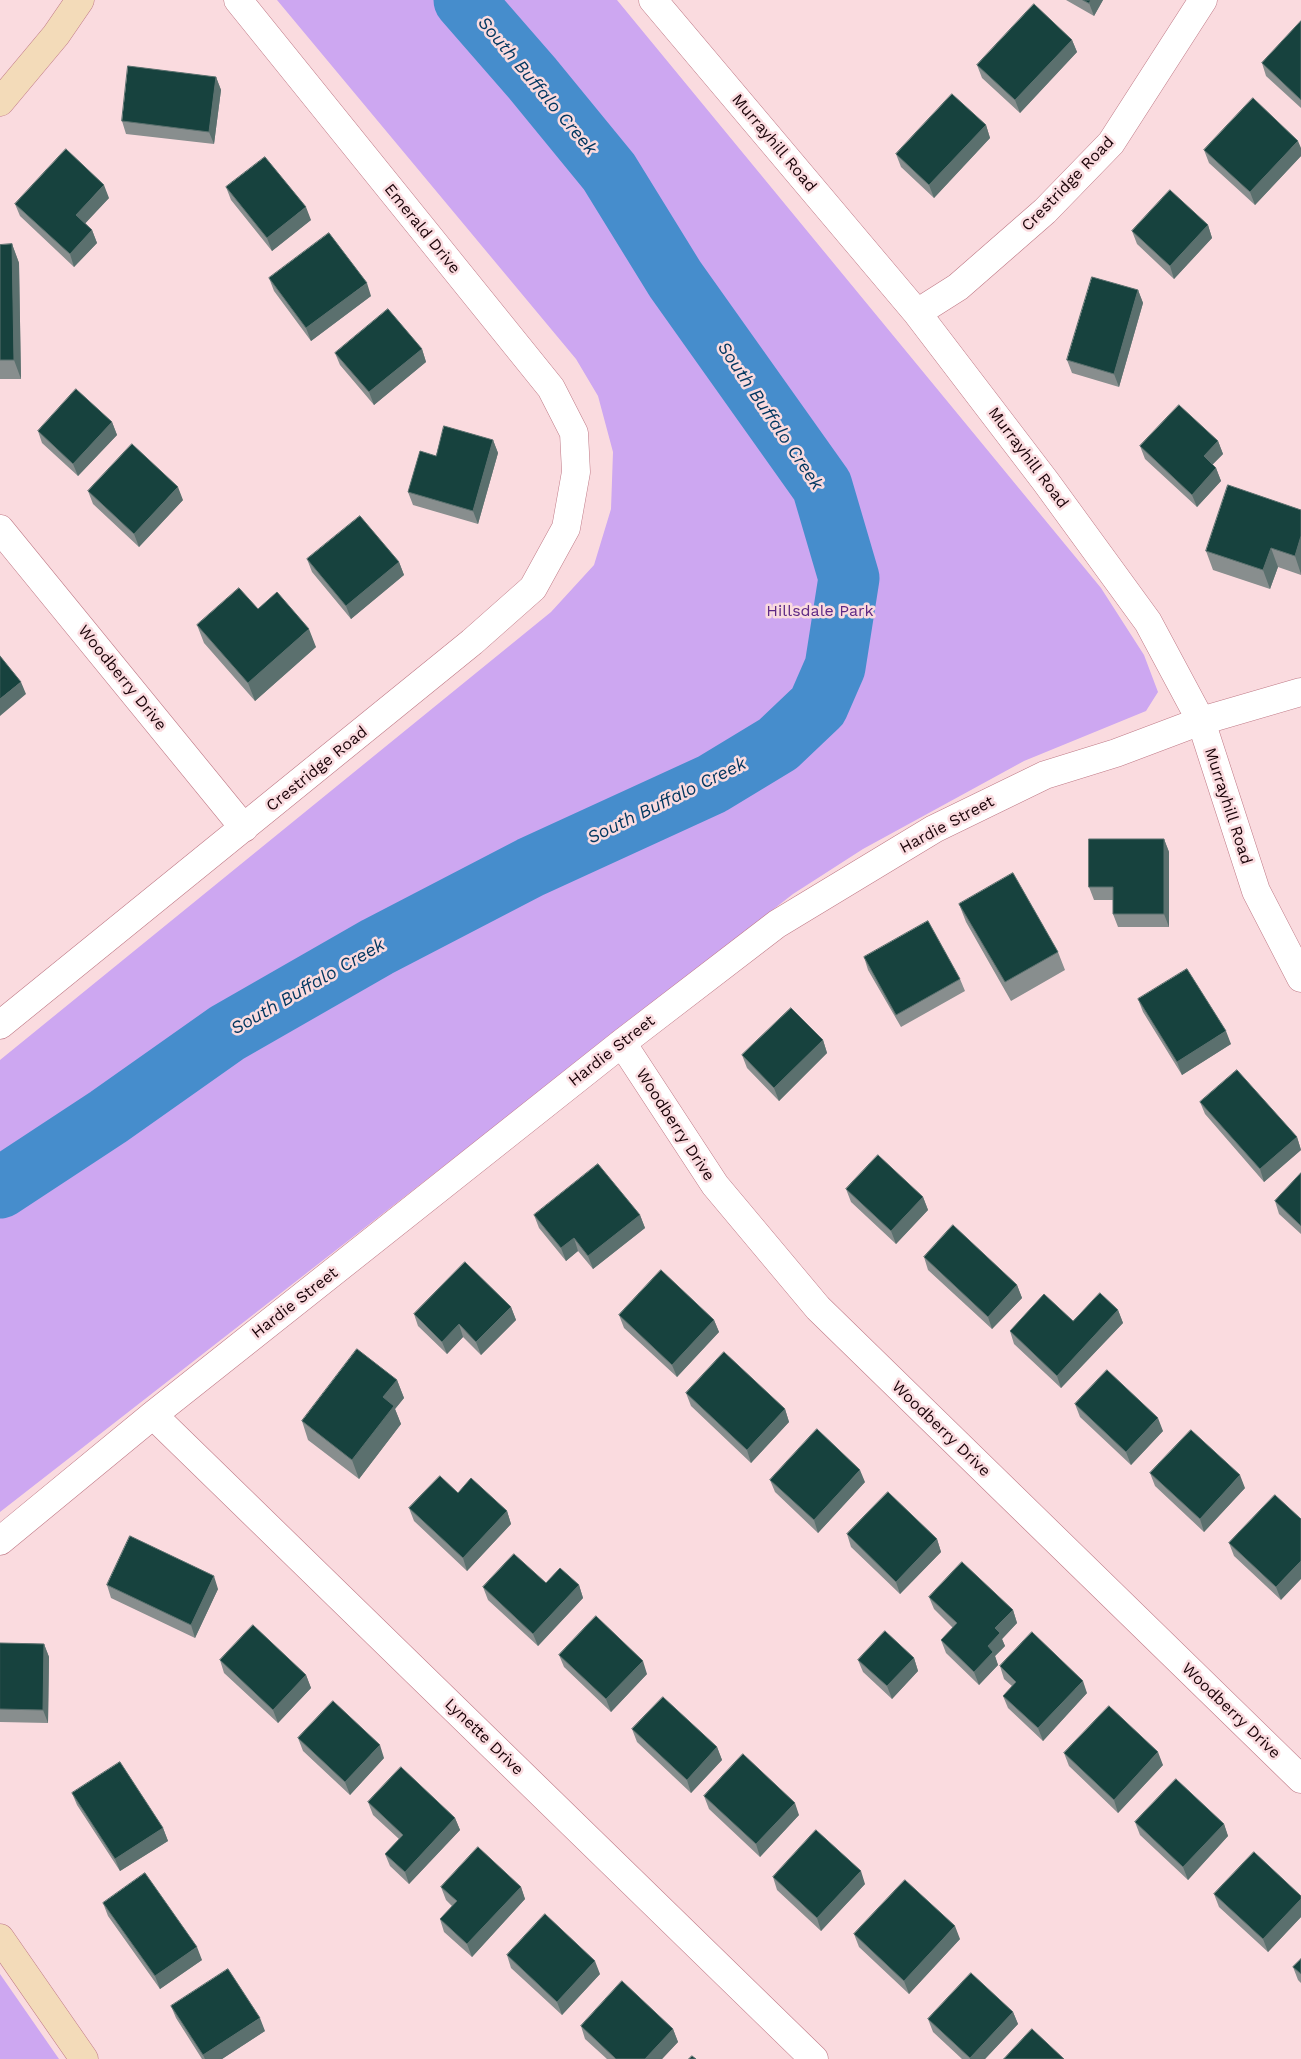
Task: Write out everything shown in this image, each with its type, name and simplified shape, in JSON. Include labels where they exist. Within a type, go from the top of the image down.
[{"type":"street","points":[[0,102],[56,35],[80,0]]},
{"type":"street","name":"Emerald Drive","points":[[238,0],[551,388],[574,433],[576,472]]},
{"type":"street","name":"Murrayhill Road","points":[[653,0],[917,313],[1046,482],[1148,622],[1201,720],[1256,891],[1301,978]]},
{"type":"street","name":"Crestridge Road","points":[[917,313],[958,287],[1045,211],[1111,143],[1203,0]]},
{"type":"street","name":"Crestridge Road","points":[[0,1026],[472,642],[533,588],[566,528],[576,472]]},
{"type":"street","name":"Woodberry Drive","points":[[0,529],[244,828]]},
{"type":"street","name":"Hardie Street","points":[[0,1541],[153,1415],[622,1044],[777,924],[934,829],[1045,775],[1116,753],[1201,720],[1301,692]]},
{"type":"street","name":"Woodberry Drive","points":[[622,1044],[715,1185],[818,1308],[1301,1779]]},
{"type":"street","name":"Lynette Drive","points":[[153,1415],[814,2059]]},
{"type":"street","points":[[0,1938],[84,2059]]},
{"type":"green space","name":"Hillsdale Park","points":[[277,0],[617,0],[1101,588],[1144,655],[1158,692],[1146,711],[1024,761],[863,849],[793,894],[0,1512],[0,1060],[551,612],[594,565],[611,509],[613,452],[598,396],[576,359]]},
{"type":"green space","points":[[0,1974],[59,2059],[0,2059]]},
{"type":"building","points":[[1034,4],[1072,40],[1015,100],[977,65]]},
{"type":"building","points":[[1301,21],[1301,100],[1262,63]]},
{"type":"building","points":[[128,66],[216,77],[209,132],[122,121]]},
{"type":"building","points":[[952,94],[986,125],[929,185],[896,154]]},
{"type":"building","points":[[1253,98],[1298,141],[1250,192],[1204,150]]},
{"type":"building","points":[[66,149],[104,185],[76,215],[92,230],[70,254],[15,204]]},
{"type":"building","points":[[265,157],[306,207],[267,238],[226,187]]},
{"type":"building","points":[[1170,190],[1208,225],[1170,266],[1132,231]]},
{"type":"building","points":[[329,233],[367,283],[306,328],[269,278]]},
{"type":"building","points":[[12,244],[14,360],[0,360],[0,245]]},
{"type":"building","points":[[1092,277],[1138,290],[1114,374],[1067,360]]},
{"type":"building","points":[[388,309],[422,349],[369,392],[335,353]]},
{"type":"building","points":[[76,389],[112,422],[73,464],[38,431]]},
{"type":"building","points":[[1179,405],[1218,441],[1204,456],[1216,468],[1192,495],[1140,446]]},
{"type":"building","points":[[444,426],[493,440],[473,511],[408,492],[420,451],[436,456]]},
{"type":"building","points":[[132,444],[178,487],[134,534],[88,491]]},
{"type":"building","points":[[1228,485],[1301,510],[1301,536],[1295,556],[1271,548],[1263,570],[1206,551]]},
{"type":"building","points":[[360,516],[399,562],[346,606],[307,559]]},
{"type":"building","points":[[239,588],[258,609],[277,592],[309,629],[248,683],[197,625]]},
{"type":"building","points":[[0,656],[21,682],[0,699]]},
{"type":"building","points":[[1089,839],[1164,839],[1164,914],[1113,914],[1113,887],[1089,887]]},
{"type":"building","points":[[1013,873],[1058,952],[1005,982],[959,904]]},
{"type":"building","points":[[928,921],[960,979],[896,1015],[864,957]]},
{"type":"building","points":[[1187,969],[1226,1031],[1177,1062],[1138,999]]},
{"type":"building","points":[[791,1008],[823,1040],[774,1088],[742,1055]]},
{"type":"building","points":[[1237,1070],[1297,1137],[1260,1169],[1200,1102]]},
{"type":"building","points":[[878,1155],[923,1197],[891,1231],[846,1189]]},
{"type":"building","points":[[598,1164],[640,1215],[588,1256],[574,1238],[561,1248],[534,1215]]},
{"type":"building","points":[[1301,1173],[1301,1226],[1275,1201]]},
{"type":"building","points":[[953,1225],[1017,1285],[988,1317],[924,1257]]},
{"type":"building","points":[[465,1262],[511,1307],[476,1342],[459,1324],[442,1342],[414,1314]]},
{"type":"building","points":[[661,1270],[714,1320],[672,1365],[619,1315]]},
{"type":"building","points":[[1100,1293],[1118,1310],[1057,1376],[1010,1331],[1044,1294],[1073,1321]]},
{"type":"building","points":[[357,1349],[397,1380],[383,1397],[394,1406],[352,1460],[302,1421]]},
{"type":"building","points":[[724,1352],[785,1409],[747,1450],[686,1393]]},
{"type":"building","points":[[1107,1370],[1158,1418],[1126,1452],[1075,1404]]},
{"type":"building","points":[[817,1429],[860,1470],[814,1520],[770,1480]]},
{"type":"building","points":[[1191,1430],[1240,1475],[1200,1519],[1150,1473]]},
{"type":"building","points":[[440,1476],[458,1493],[471,1478],[507,1511],[463,1558],[409,1508]]},
{"type":"building","points":[[888,1492],[937,1539],[896,1582],[847,1534]]},
{"type":"building","points":[[1275,1495],[1301,1519],[1301,1561],[1276,1587],[1229,1543]]},
{"type":"building","points":[[130,1536],[214,1576],[191,1625],[107,1585]]},
{"type":"building","points":[[514,1554],[546,1583],[560,1568],[579,1585],[533,1634],[483,1587]]},
{"type":"building","points":[[962,1562],[1013,1610],[995,1628],[1000,1633],[988,1646],[993,1652],[974,1672],[941,1640],[957,1623],[929,1597]]},
{"type":"building","points":[[596,1616],[643,1661],[606,1699],[559,1655]]},
{"type":"building","points":[[253,1625],[306,1675],[273,1710],[220,1660]]},
{"type":"building","points":[[885,1631],[914,1658],[887,1686],[858,1660]]},
{"type":"building","points":[[1032,1632],[1083,1681],[1038,1728],[1003,1696],[1016,1682],[1000,1666]]},
{"type":"building","points":[[0,1643],[44,1644],[43,1710],[0,1709]]},
{"type":"building","points":[[663,1697],[717,1747],[687,1780],[632,1729]]},
{"type":"building","points":[[333,1701],[380,1745],[345,1782],[298,1738]]},
{"type":"building","points":[[1109,1706],[1158,1752],[1114,1800],[1064,1753]]},
{"type":"building","points":[[743,1754],[795,1803],[756,1844],[704,1796]]},
{"type":"building","points":[[120,1762],[163,1828],[115,1859],[72,1793]]},
{"type":"building","points":[[401,1767],[455,1818],[405,1872],[385,1854],[403,1835],[368,1802]]},
{"type":"building","points":[[1176,1779],[1224,1824],[1183,1867],[1135,1822]]},
{"type":"building","points":[[816,1830],[861,1871],[817,1918],[773,1877]]},
{"type":"building","points":[[478,1847],[521,1887],[467,1944],[440,1919],[457,1901],[441,1887]]},
{"type":"building","points":[[1254,1852],[1301,1896],[1301,1899],[1263,1939],[1214,1894]]},
{"type":"building","points":[[145,1873],[197,1947],[155,1976],[103,1903]]},
{"type":"building","points":[[905,1880],[955,1926],[904,1981],[854,1934]]},
{"type":"building","points":[[545,1914],[595,1961],[557,2002],[507,1955]]},
{"type":"building","points":[[1301,1959],[1301,1974],[1293,1967]]},
{"type":"building","points":[[228,1969],[260,2018],[203,2055],[171,2006]]},
{"type":"building","points":[[971,1973],[1013,2012],[970,2058],[928,2019]]},
{"type":"building","points":[[622,1981],[673,2029],[645,2059],[616,2059],[581,2026]]},
{"type":"building","points":[[1032,2029],[1064,2059],[1004,2059]]},
{"type":"waterway","name":"South Buffalo Creek","points":[[0,1188],[108,1117],[227,1033],[377,947],[531,867],[712,784],[778,744],[818,706],[835,667],[849,578],[822,486],[675,279],[609,172],[532,78],[464,0]]}]
